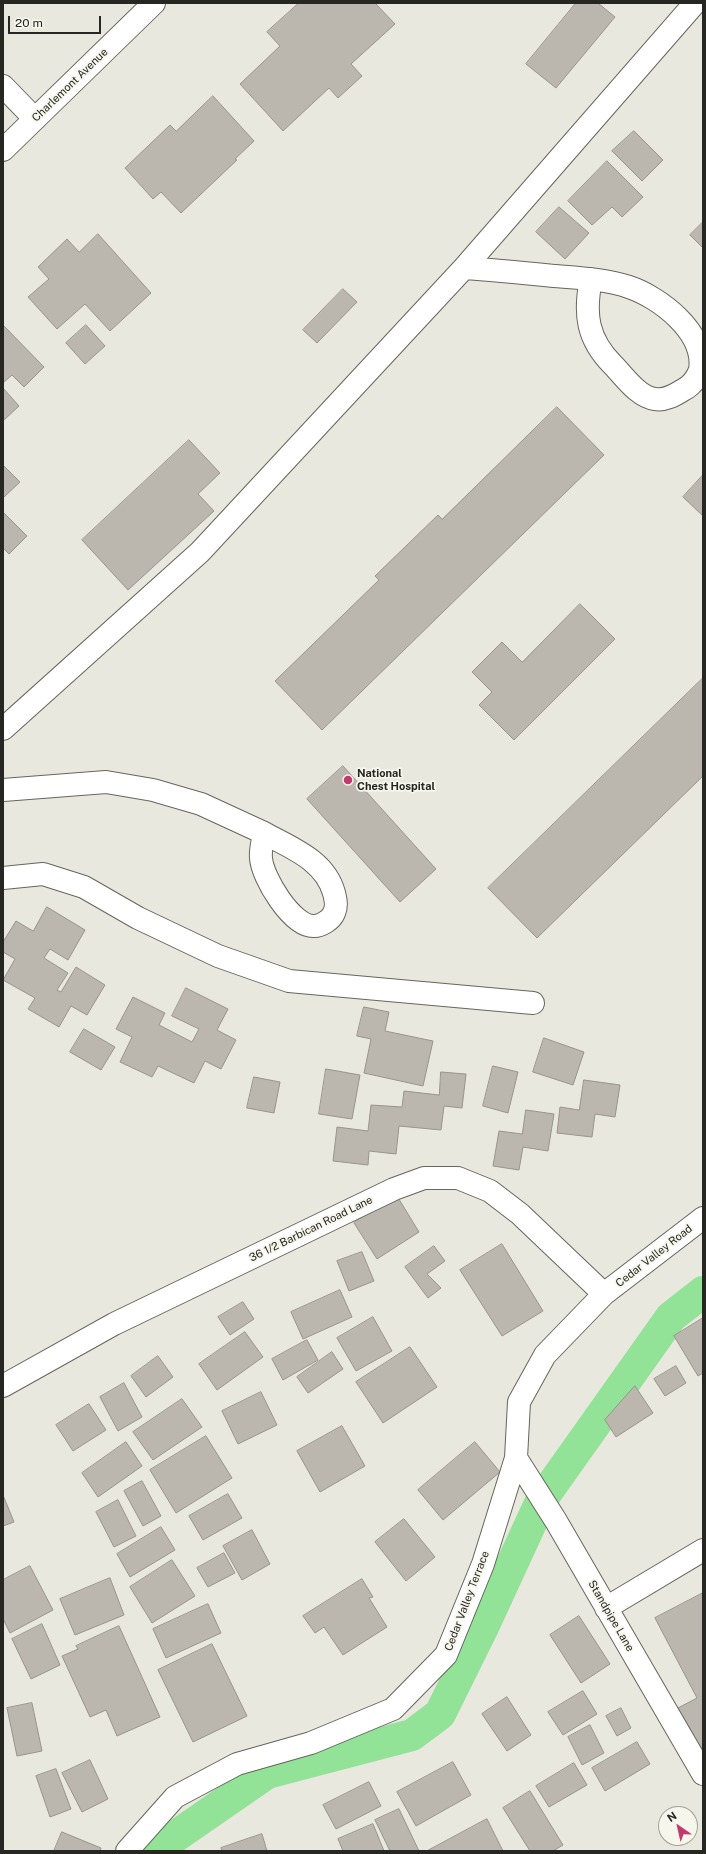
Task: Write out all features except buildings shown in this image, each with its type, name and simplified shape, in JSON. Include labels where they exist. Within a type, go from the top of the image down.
[{"type":"street","name":"Charlemont Avenue","points":[[3,150],[154,3]]},
{"type":"street","points":[[3,729],[200,552],[464,268],[694,3]]},
{"type":"street","points":[[3,86],[36,119]]},
{"type":"street","points":[[464,268],[591,279],[630,287],[662,302],[686,320],[698,338],[703,351],[703,364],[697,378],[685,389],[668,398],[654,399],[642,394],[629,382],[610,362],[597,345],[588,322],[586,301],[591,279]]},
{"type":"street","points":[[3,790],[106,782],[153,790],[201,804],[264,834]]},
{"type":"street","points":[[3,878],[43,874],[84,887],[138,918],[218,956],[289,981],[533,1003]]},
{"type":"street","name":"36 1/2 Barbican Road Lane","points":[[3,1386],[114,1324],[386,1193],[424,1178],[458,1178],[490,1191],[520,1214],[604,1294]]},
{"type":"street","name":"Cedar Valley Road","points":[[604,1294],[703,1218]]},
{"type":"street","name":"Cedar Valley Terrace","points":[[127,1851],[175,1797],[237,1764],[311,1743],[394,1709],[446,1655],[483,1564],[516,1458],[518,1402],[545,1355],[604,1294]]},
{"type":"street","name":"Standpipe Lane","points":[[516,1458],[556,1521],[703,1774]]},
{"type":"street","points":[[606,1608],[703,1550]]},
{"type":"waterway","points":[[159,1851],[173,1838],[267,1773],[412,1735],[440,1714],[483,1627],[542,1499],[671,1317],[703,1292]]},
{"type":"place","name":"National Chest Hospital","points":[[348,780]]}]
